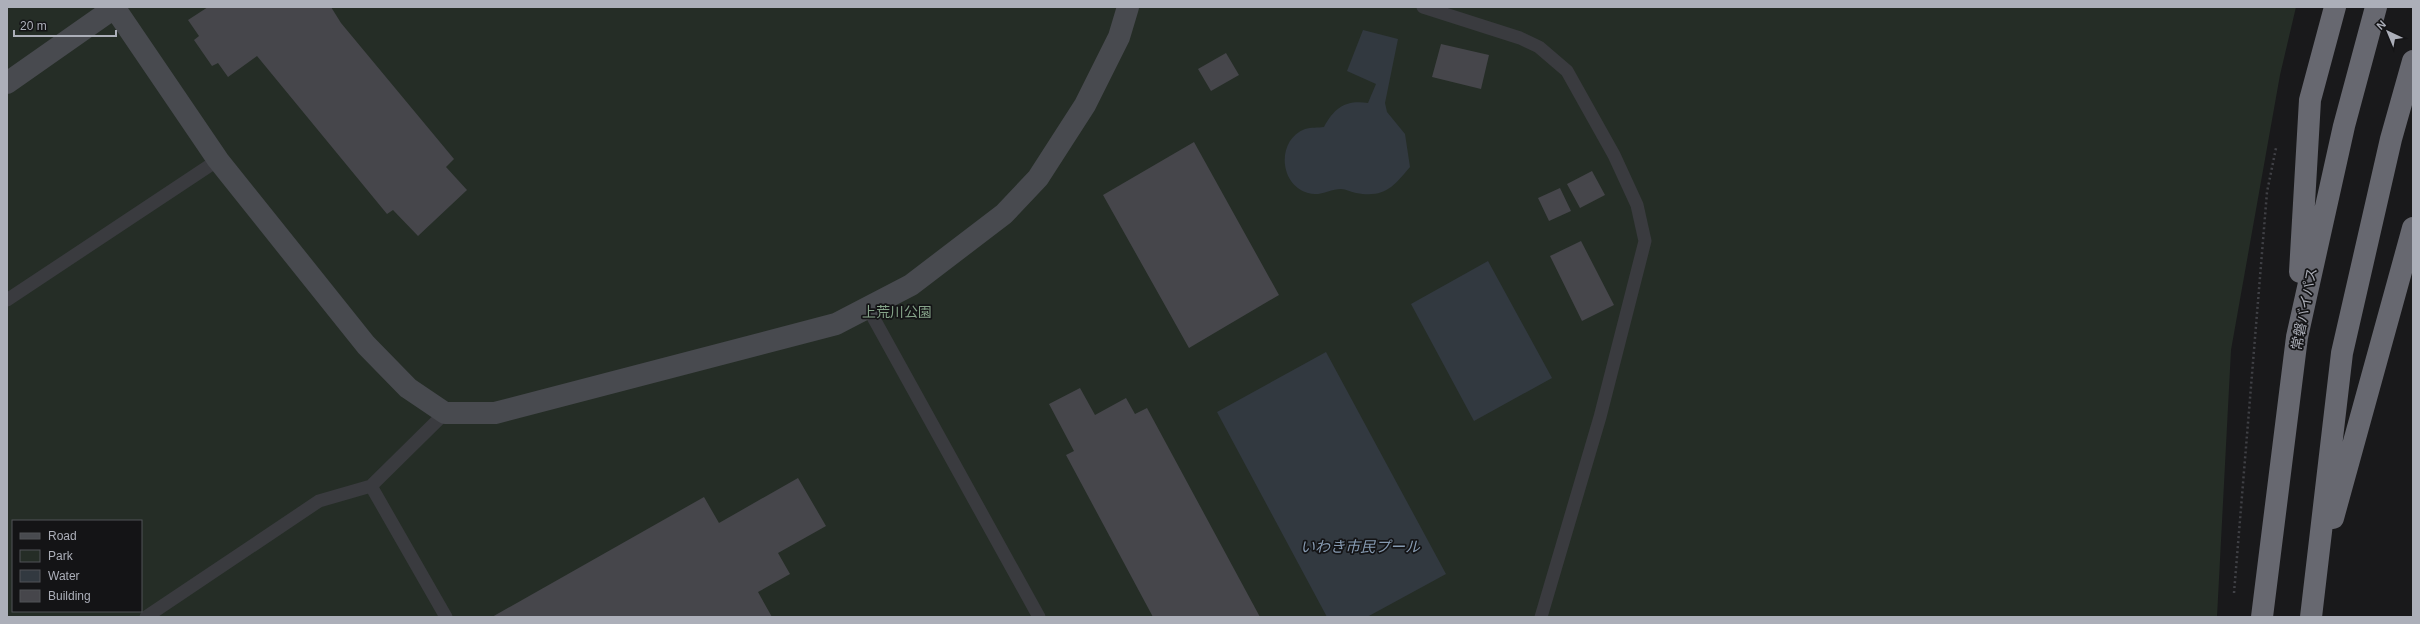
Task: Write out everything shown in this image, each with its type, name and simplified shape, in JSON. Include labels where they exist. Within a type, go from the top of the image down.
[{"type":"highway","points":[[2297,337],[2310,100],[2335,7]]},
{"type":"highway","name":"常磐バイパス","points":[[2262,617],[2297,337],[2344,126],[2376,7]]},
{"type":"highway","points":[[2311,617],[2342,353],[2390,139],[2413,61]]},
{"type":"highway","points":[[2313,591],[2413,228]]},
{"type":"street","points":[[7,83],[114,7],[218,160],[366,345],[408,388],[445,413],[495,413],[836,324],[911,286],[1004,214],[1038,178],[1085,105],[1119,37],[1128,7]]},
{"type":"lane","points":[[1423,7],[1526,41],[1539,47],[1567,71],[1614,155],[1637,205],[1645,241],[1600,417],[1541,617]]},
{"type":"lane","points":[[7,300],[218,160]]},
{"type":"lane","points":[[868,308],[1038,617]]},
{"type":"lane","points":[[146,617],[319,501],[371,486],[445,413]]},
{"type":"lane","points":[[371,486],[446,617]]},
{"type":"path","points":[[2233,594],[2267,192],[2277,142]]},
{"type":"green space","name":"上荒川公園","points":[[7,7],[2296,7],[2280,75],[2231,350],[2217,617],[7,617]]},
{"type":"water","points":[[1363,30],[1398,39],[1385,103],[1387,112],[1405,134],[1410,167],[1388,189],[1374,194],[1356,193],[1345,189],[1337,189],[1317,194],[1308,193],[1298,188],[1291,181],[1287,172],[1285,162],[1289,143],[1296,135],[1307,128],[1324,127],[1332,114],[1342,106],[1360,102],[1368,103],[1376,84],[1347,71]]},
{"type":"water","points":[[1488,261],[1552,378],[1474,421],[1411,304]]},
{"type":"water","name":"いわき市民プール","points":[[1326,352],[1446,574],[1367,617],[1327,617],[1217,412]]},
{"type":"building","points":[[208,7],[331,7],[341,23],[454,159],[446,167],[467,190],[418,236],[393,210],[387,214],[257,56],[228,77],[218,63],[212,66],[194,40],[199,36],[188,20]]},
{"type":"building","points":[[1441,44],[1489,55],[1481,89],[1432,77]]},
{"type":"building","points":[[1226,53],[1239,75],[1211,91],[1198,69]]},
{"type":"building","points":[[1194,142],[1279,295],[1189,348],[1103,195]]},
{"type":"building","points":[[1592,171],[1605,195],[1580,208],[1567,184]]},
{"type":"building","points":[[1560,188],[1571,211],[1549,221],[1538,198]]},
{"type":"building","points":[[1581,241],[1614,305],[1582,321],[1550,256]]},
{"type":"building","points":[[1080,388],[1095,415],[1126,398],[1135,414],[1147,408],[1260,617],[1153,617],[1066,455],[1074,451],[1049,404]]},
{"type":"building","points":[[798,478],[826,526],[778,553],[790,574],[758,592],[772,617],[492,617],[704,497],[719,523]]}]
